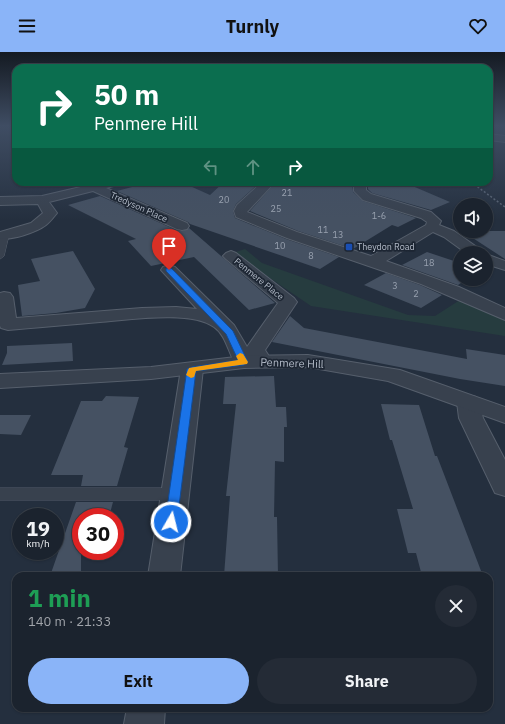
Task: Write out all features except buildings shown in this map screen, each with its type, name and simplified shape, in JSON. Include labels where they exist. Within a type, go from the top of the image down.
[{"type":"street","points":[[0,201],[42,200],[103,186]]},
{"type":"street","points":[[265,186],[242,208],[240,211],[241,214],[291,234],[374,261],[451,289],[486,304],[505,315]]},
{"type":"street","points":[[360,186],[360,191],[370,198],[426,215],[434,220],[432,226],[374,261]]},
{"type":"street","name":"Tredyson Place","points":[[96,188],[182,226]]},
{"type":"street","points":[[5,235],[29,228],[48,217],[50,213],[42,200]]},
{"type":"street","points":[[432,226],[449,234],[466,246]]},
{"type":"street","name":"Penmere Place","points":[[231,256],[288,302],[254,350],[253,362]]},
{"type":"street","points":[[493,262],[504,266]]},
{"type":"street","points":[[169,270],[230,333],[253,362]]},
{"type":"street","points":[[4,297],[8,324],[126,315],[177,313],[202,315],[219,322]]},
{"type":"street","name":"Penmere Hill","points":[[0,381],[118,376],[253,362],[308,361],[392,375],[505,415]]},
{"type":"street","points":[[164,572],[192,369]]},
{"type":"street","points":[[468,402],[471,418],[505,486]]},
{"type":"street","points":[[144,724],[146,712]]},
{"type":"lane","points":[[0,256],[5,235]]},
{"type":"lane","points":[[0,494],[174,494]]},
{"type":"green space","points":[[245,249],[262,263],[408,315],[435,316],[463,298],[505,321],[505,336],[311,306],[233,253]]},
{"type":"railway","points":[[476,186],[505,207]]},
{"type":"slow traffic","points":[[191,375],[192,369],[244,362],[240,356]]},
{"type":"place","name":"Theydon Road","points":[[349,247]]},
{"type":"route","points":[[169,270],[230,333],[244,362],[192,369],[171,522]]}]
